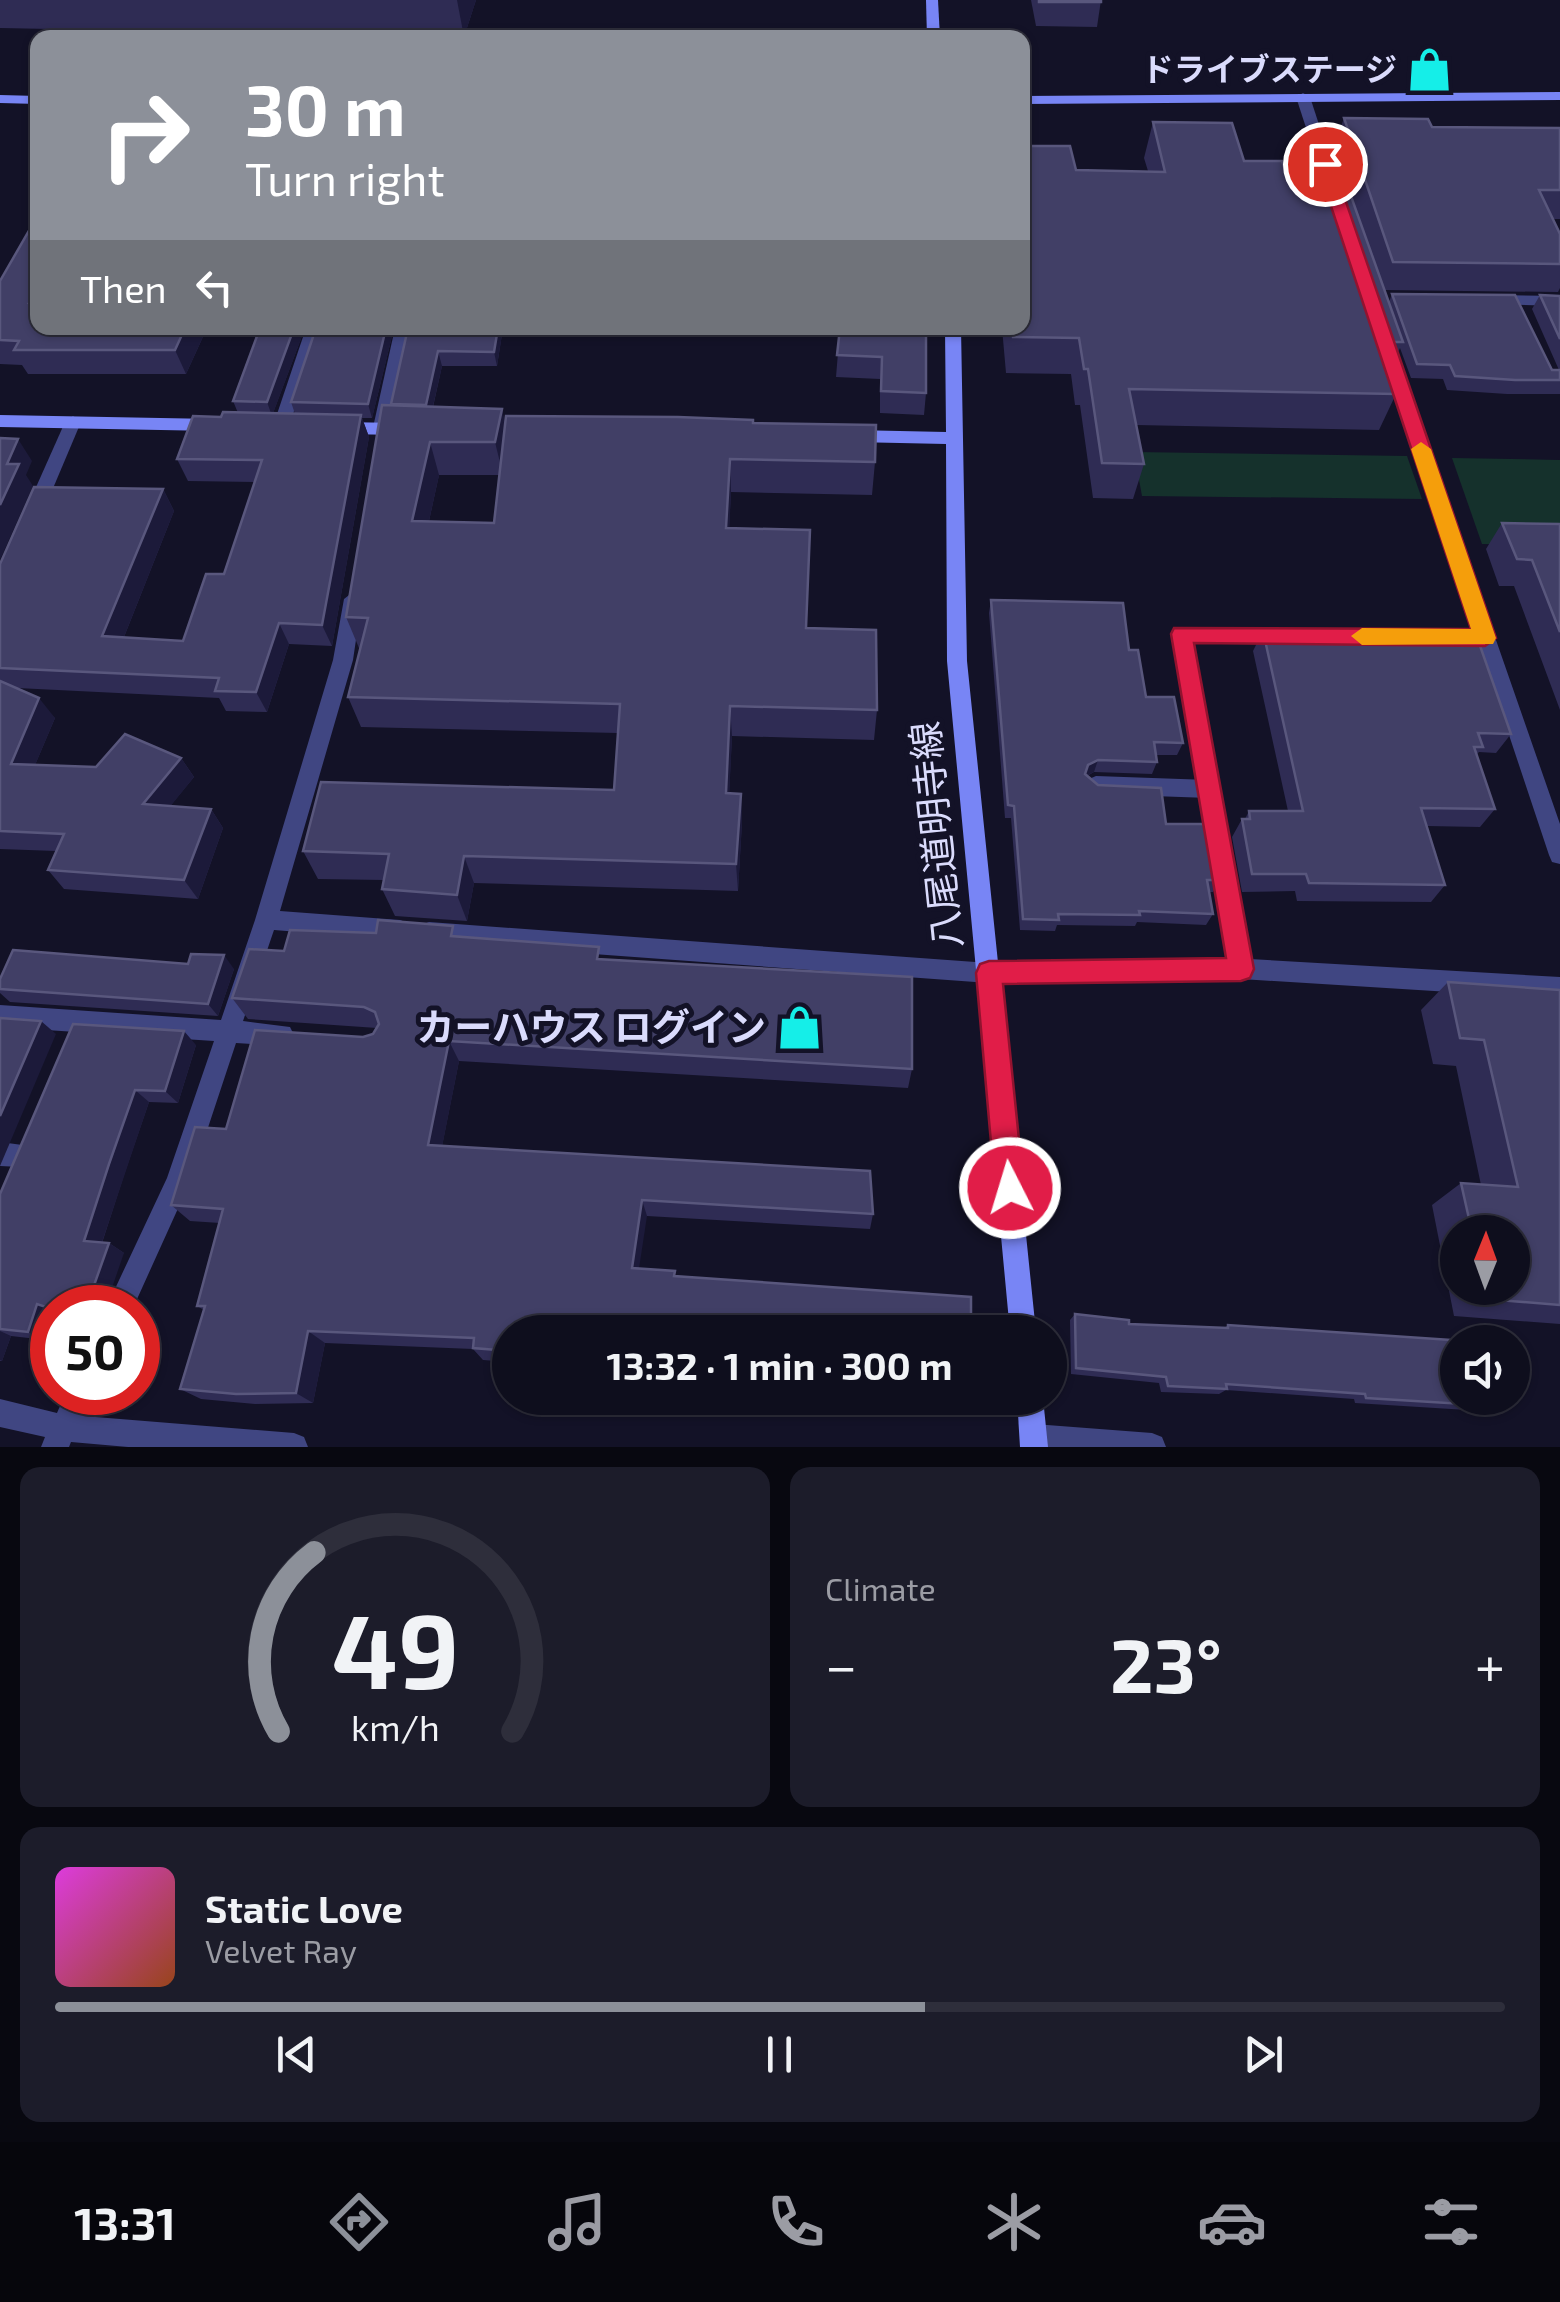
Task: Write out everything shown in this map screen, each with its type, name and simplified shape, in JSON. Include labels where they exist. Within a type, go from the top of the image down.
[{"type":"street","points":[[932,0],[934,30]]},
{"type":"street","points":[[1030,100],[1560,96]]},
{"type":"street","points":[[1303,97],[1339,207]]},
{"type":"street","points":[[0,99],[30,100]]},
{"type":"street","points":[[1480,300],[1520,308],[1560,301]]},
{"type":"street","points":[[1376,316],[1560,855]]},
{"type":"street","points":[[312,335],[289,427],[380,438],[421,429]]},
{"type":"street","points":[[380,438],[402,335]]},
{"type":"street","name":"八尾道明寺線","points":[[953,335],[957,660],[1022,1315]]},
{"type":"street","points":[[0,421],[224,425]]},
{"type":"street","points":[[28,526],[73,422]]},
{"type":"street","points":[[837,436],[956,438]]},
{"type":"street","points":[[131,1285],[178,1182],[266,920],[343,660],[356,583]]},
{"type":"street","points":[[1241,969],[1182,634],[1485,638]]},
{"type":"street","points":[[1094,786],[1209,789]]},
{"type":"street","points":[[266,920],[989,973],[1241,969],[1560,988]]},
{"type":"street","points":[[0,1016],[75,1030],[230,1030],[303,1036]]},
{"type":"street","points":[[0,1413],[59,1438],[294,1447]]},
{"type":"street","points":[[59,1438],[70,1415]]},
{"type":"street","points":[[1032,1415],[1034,1443],[1152,1447]]},
{"type":"green space","points":[[1134,452],[1407,456],[1422,499],[1142,496]]},
{"type":"green space","points":[[1452,458],[1560,460],[1560,545],[1482,544]]},
{"type":"building","points":[[1101,0],[1101,2],[1039,2]]},
{"type":"building","points":[[1344,118],[1428,119],[1432,127],[1560,128],[1560,190],[1539,190],[1560,234],[1560,264],[1393,262]]},
{"type":"building","points":[[1153,122],[1232,123],[1244,161],[1282,161],[1285,170],[1342,171],[1403,342],[1388,342],[1390,349],[1381,349],[1396,394],[1129,389],[1144,464],[1102,463],[1088,369],[1084,369],[1079,338],[1013,337],[1030,335],[1030,146],[1070,146],[1076,170],[1165,172]]},
{"type":"building","points":[[30,229],[30,335],[182,335],[175,350],[14,350],[19,341],[0,340],[0,281]]},
{"type":"building","points":[[1392,294],[1515,295],[1552,370],[1560,370],[1560,380],[1455,376],[1450,365],[1417,364]]},
{"type":"building","points":[[1540,295],[1560,296],[1560,339]]},
{"type":"building","points":[[257,335],[291,335],[267,402],[233,401]]},
{"type":"building","points":[[314,335],[384,335],[368,404],[291,402]]},
{"type":"building","points":[[406,335],[497,335],[494,352],[438,351],[426,405],[391,404]]},
{"type":"building","points":[[839,335],[926,335],[926,393],[881,391],[882,357],[837,355]]},
{"type":"building","points":[[382,405],[502,409],[495,442],[430,442],[412,521],[494,523],[506,416],[678,417],[876,425],[875,462],[730,459],[726,528],[810,530],[806,628],[876,630],[877,710],[730,706],[726,793],[741,794],[736,864],[464,856],[457,895],[382,889],[389,854],[303,851],[321,782],[614,790],[620,704],[348,697],[368,618],[346,617]]},
{"type":"building","points":[[223,412],[361,415],[322,625],[279,623],[256,692],[215,691],[219,678],[0,668],[0,564],[34,487],[163,489],[102,636],[183,641],[206,574],[224,574],[262,460],[177,459],[193,416],[221,417]]},
{"type":"building","points":[[0,438],[18,439],[7,464],[19,464],[0,505]]},
{"type":"building","points":[[1502,523],[1560,524],[1560,632],[1532,560],[1517,559]]},
{"type":"building","points":[[991,600],[1123,603],[1129,650],[1138,650],[1146,697],[1174,697],[1183,743],[1154,742],[1157,762],[1098,760],[1088,765],[1085,774],[1098,785],[1161,788],[1166,824],[1209,824],[1219,880],[1207,880],[1213,914],[1139,911],[1140,915],[1058,914],[1059,920],[1023,919],[1014,806],[1008,805]]},
{"type":"building","points":[[1263,631],[1342,632],[1344,638],[1478,640],[1511,734],[1478,733],[1483,747],[1474,747],[1495,809],[1421,808],[1445,885],[1309,883],[1306,874],[1252,874],[1242,819],[1250,819],[1249,811],[1303,811]]},
{"type":"building","points":[[0,681],[39,698],[11,764],[96,767],[125,734],[181,758],[143,804],[211,809],[184,880],[48,870],[64,834],[0,831]]},
{"type":"building","points":[[378,920],[453,926],[451,936],[599,947],[597,959],[912,977],[912,1069],[449,1041],[428,1145],[870,1171],[873,1214],[642,1200],[632,1268],[675,1271],[674,1276],[971,1297],[971,1315],[492,1315],[492,1350],[473,1348],[474,1338],[308,1331],[296,1393],[236,1394],[180,1389],[205,1306],[197,1306],[223,1209],[171,1205],[195,1127],[226,1129],[255,1030],[363,1037],[373,1034],[379,1024],[375,1012],[364,1007],[232,998],[249,949],[284,951],[290,930],[376,933]]},
{"type":"building","points":[[13,950],[188,964],[191,954],[224,955],[208,1004],[0,989],[0,979]]},
{"type":"building","points":[[1448,982],[1560,990],[1560,1305],[1530,1303],[1530,1215],[1468,1215],[1461,1183],[1518,1187],[1484,1040],[1460,1038]]},
{"type":"building","points":[[0,1018],[41,1021],[0,1116]]},
{"type":"building","points":[[73,1024],[184,1031],[165,1091],[135,1090],[84,1241],[109,1243],[94,1285],[30,1285],[28,1332],[0,1329],[0,1194]]},
{"type":"building","points":[[1075,1314],[1129,1320],[1129,1324],[1228,1325],[1440,1339],[1440,1403],[1226,1384],[1227,1389],[1168,1386],[1166,1377],[1076,1368]]},
{"type":"slow traffic","points":[[1362,636],[1485,638],[1421,449]]},
{"type":"place","name":"ドライブステージ","points":[[1430,70]]},
{"type":"place","name":"カーハウス ログイン","points":[[799,1028]]},
{"type":"route","points":[[1010,1188],[989,973],[1241,969],[1182,634],[1485,638],[1325,164]]}]
